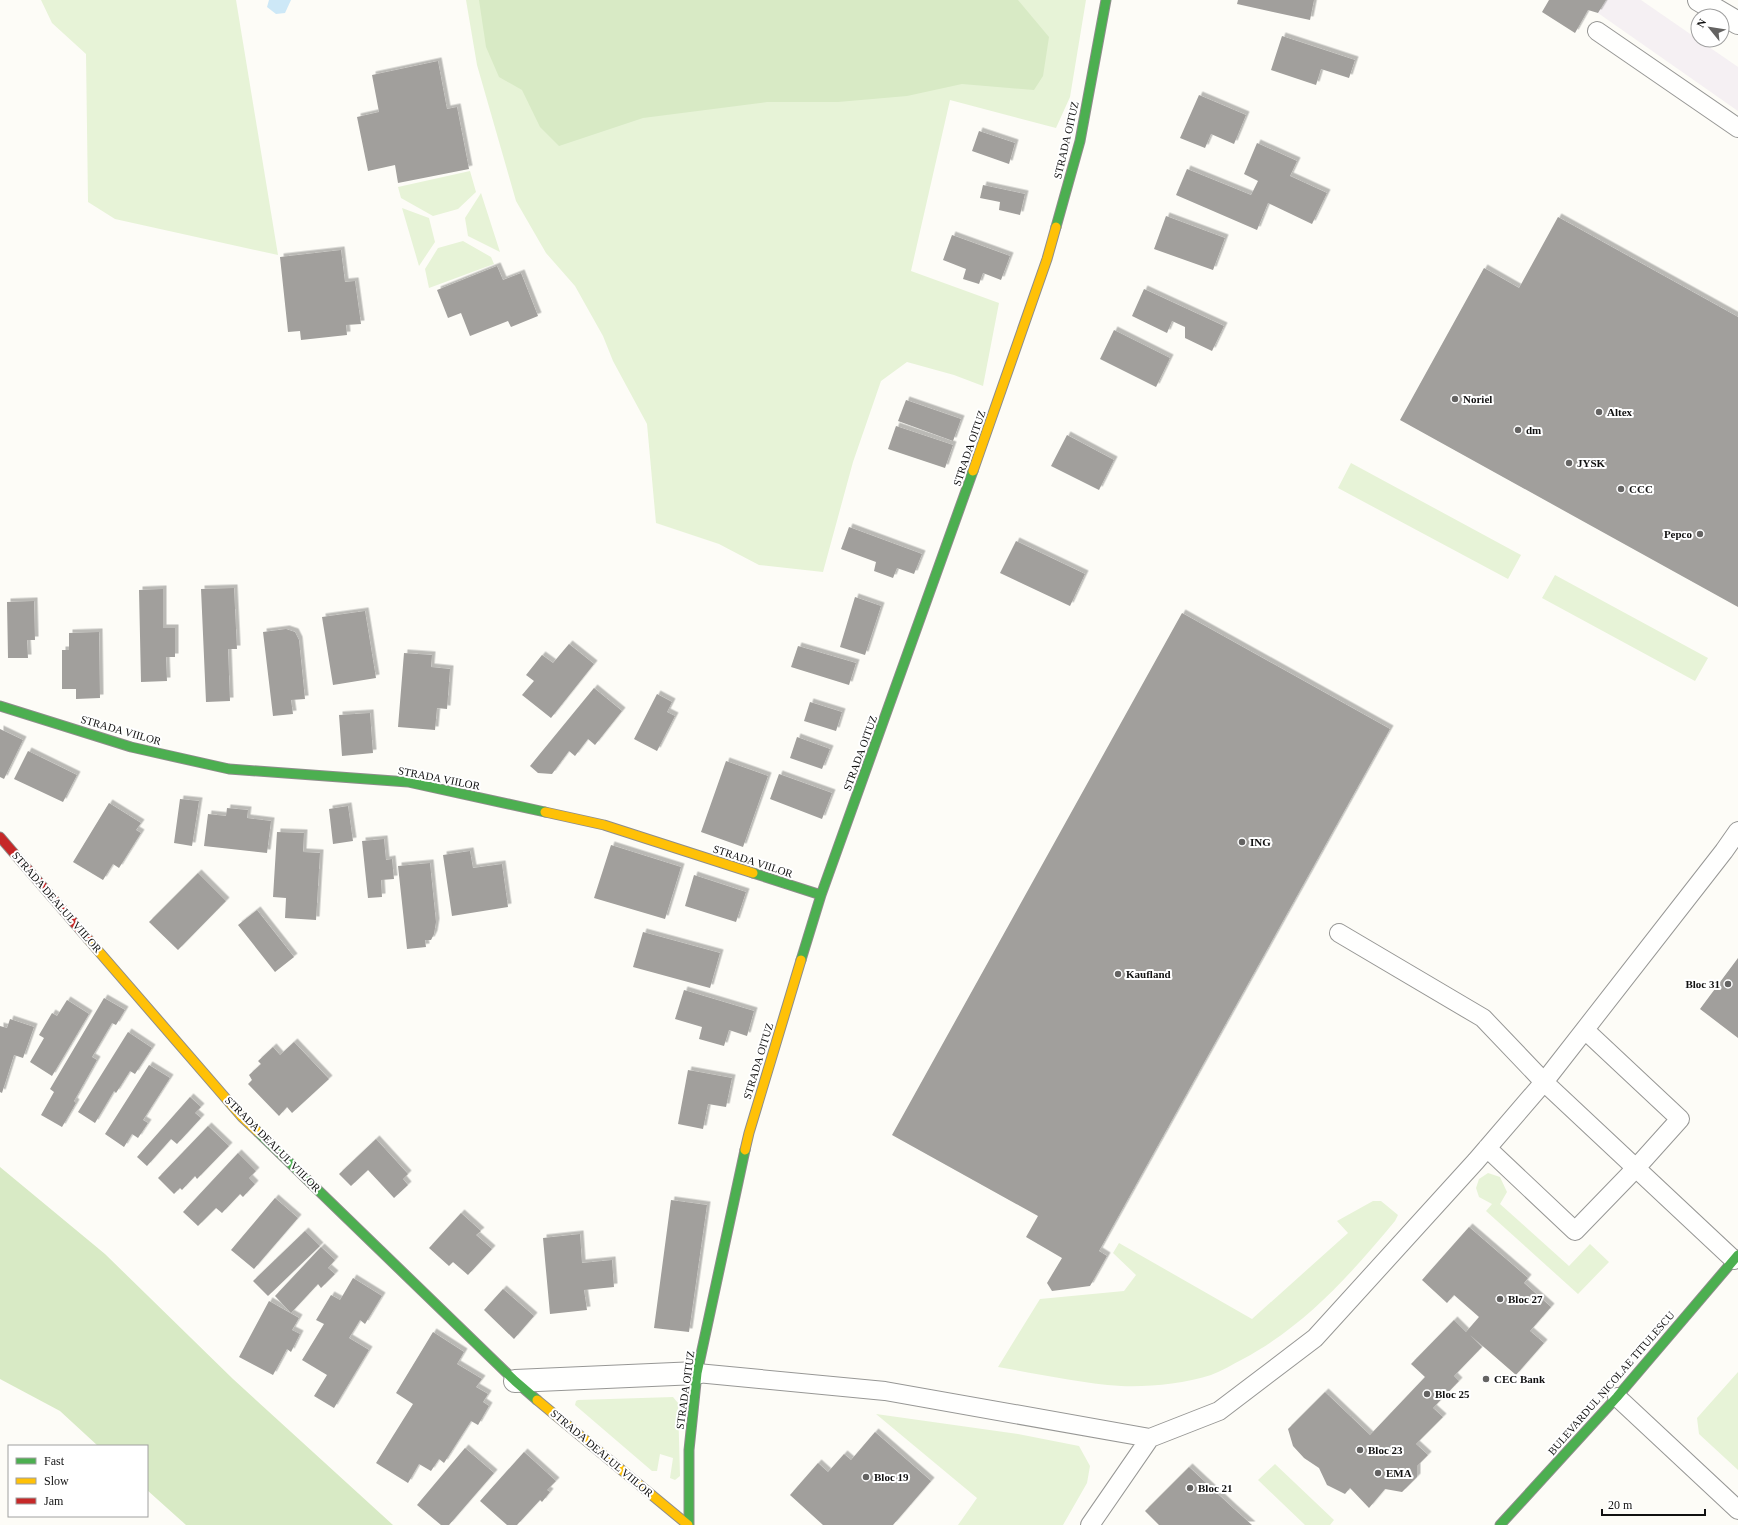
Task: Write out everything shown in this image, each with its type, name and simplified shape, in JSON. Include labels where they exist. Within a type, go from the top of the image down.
[{"type":"main road","name":"STRADA OITUZ","points":[[689,1525],[689,1450],[697,1373],[749,1133],[821,896],[1048,259],[1080,141],[1106,0]]},
{"type":"main road","name":"STRADA VIILOR","points":[[0,706],[131,747],[229,769],[408,782],[604,825],[821,896]]},
{"type":"main road","name":"STRADA DEALUL VIILOR","points":[[0,837],[242,1117],[516,1381],[689,1525]]},
{"type":"main road","name":"BULEVARDUL NICOLAE TITULESCU","points":[[1500,1525],[1617,1397],[1736,1257]]},
{"type":"street","points":[[1699,0],[1738,23]]},
{"type":"street","points":[[516,1381],[697,1373]]},
{"type":"lane","points":[[1597,31],[1738,128]]},
{"type":"lane","points":[[697,1373],[885,1391],[1150,1438],[1219,1411],[1315,1338],[1487,1148],[1544,1082],[1738,831]]},
{"type":"lane","points":[[1339,933],[1483,1018],[1544,1082],[1636,1168],[1736,1257]]},
{"type":"lane","points":[[1487,1148],[1575,1231],[1636,1168],[1680,1119],[1585,1030]]},
{"type":"lane","points":[[1617,1397],[1738,1510]]},
{"type":"lane","points":[[1090,1525],[1150,1438]]},
{"type":"shaded area","points":[[1606,0],[1641,0],[1690,34],[1690,48],[1710,48],[1738,67],[1738,111],[1598,13]]},
{"type":"green space","points":[[41,0],[236,0],[278,255],[115,219],[88,202],[86,54],[52,23]]},
{"type":"green space","points":[[466,0],[1086,0],[1070,97],[1056,128],[950,100],[911,271],[999,303],[983,386],[954,375],[907,362],[881,381],[853,462],[823,572],[759,565],[719,544],[656,523],[647,424],[613,361],[603,336],[575,286],[546,253],[516,201],[477,65]]},
{"type":"green space","points":[[479,0],[1018,0],[1049,37],[1043,76],[1034,90],[962,84],[907,96],[838,102],[767,102],[643,118],[559,146],[540,127],[522,90],[499,77],[486,47]]},
{"type":"green space","points":[[470,171],[476,192],[458,209],[433,216],[401,198],[398,187]]},
{"type":"green space","points":[[481,193],[500,252],[468,236],[465,218]]},
{"type":"green space","points":[[402,208],[429,218],[435,242],[419,266]]},
{"type":"green space","points":[[463,241],[491,257],[494,264],[429,288],[425,269],[438,248]]},
{"type":"green space","points":[[1351,463],[1521,555],[1508,579],[1338,488]]},
{"type":"green space","points":[[1555,575],[1708,658],[1695,681],[1542,598]]},
{"type":"green space","points":[[0,1167],[105,1254],[233,1379],[393,1525],[186,1525],[148,1491],[148,1445],[97,1445],[60,1411],[0,1379]]},
{"type":"green space","points":[[1488,1173],[1500,1177],[1507,1192],[1500,1204],[1569,1266],[1590,1244],[1609,1262],[1578,1294],[1486,1211],[1492,1204],[1479,1197],[1476,1188],[1479,1179]]},
{"type":"green space","points":[[1373,1201],[1381,1201],[1398,1215],[1395,1221],[1344,1279],[1326,1298],[1287,1331],[1266,1346],[1211,1375],[1189,1381],[1166,1384],[1121,1386],[1074,1381],[998,1367],[1040,1299],[1124,1291],[1136,1275],[1113,1253],[1119,1243],[1252,1319],[1348,1233],[1337,1221]]},
{"type":"green space","points":[[1738,1372],[1738,1470],[1699,1434],[1697,1418]]},
{"type":"green space","points":[[673,1397],[678,1403],[680,1476],[675,1480],[670,1478],[673,1458],[660,1454],[657,1471],[652,1471],[575,1405],[576,1401],[578,1400]]},
{"type":"green space","points":[[876,1414],[1018,1434],[1079,1446],[1090,1466],[1087,1483],[1063,1525],[958,1525],[977,1498]]},
{"type":"green space","points":[[1275,1464],[1334,1520],[1330,1525],[1305,1525],[1258,1480]]},
{"type":"water","points":[[269,0],[291,0],[285,13],[276,14],[267,7]]},
{"type":"building","points":[[1238,0],[1314,0],[1310,20],[1237,4]]},
{"type":"building","points":[[1549,0],[1606,0],[1598,13],[1588,10],[1575,33],[1542,12]]},
{"type":"building","points":[[1282,36],[1355,60],[1349,78],[1321,69],[1316,85],[1271,70]]},
{"type":"building","points":[[438,61],[447,109],[457,107],[469,169],[398,183],[395,165],[368,171],[357,117],[379,112],[372,75]]},
{"type":"building","points":[[1199,95],[1246,115],[1234,144],[1211,134],[1205,148],[1180,138]]},
{"type":"building","points":[[979,131],[1015,143],[1009,164],[972,151]]},
{"type":"building","points":[[1257,143],[1297,161],[1290,176],[1327,193],[1312,224],[1268,203],[1257,230],[1176,195],[1187,169],[1251,195],[1258,181],[1244,174]]},
{"type":"building","points":[[983,185],[1025,194],[1020,215],[999,210],[1000,202],[980,198]]},
{"type":"building","points":[[1166,216],[1225,238],[1213,270],[1154,249]]},
{"type":"building","points":[[1558,217],[1738,317],[1738,607],[1400,420],[1484,268],[1519,288]]},
{"type":"building","points":[[952,235],[1010,256],[1001,280],[983,273],[979,284],[963,279],[966,269],[943,260]]},
{"type":"building","points":[[341,250],[345,282],[355,281],[361,324],[346,325],[347,335],[301,340],[300,331],[288,332],[280,257]]},
{"type":"building","points":[[497,266],[503,280],[521,273],[538,316],[511,327],[508,321],[470,336],[461,313],[448,318],[437,290]]},
{"type":"building","points":[[1144,289],[1224,326],[1212,351],[1185,338],[1185,327],[1172,321],[1167,333],[1132,316]]},
{"type":"building","points":[[1114,330],[1170,358],[1156,387],[1100,359]]},
{"type":"building","points":[[906,400],[961,419],[953,441],[898,421]]},
{"type":"building","points":[[896,426],[953,445],[945,468],[888,449]]},
{"type":"building","points":[[1067,435],[1114,460],[1099,490],[1051,466]]},
{"type":"building","points":[[849,527],[922,554],[914,574],[897,568],[893,578],[874,571],[876,562],[841,549]]},
{"type":"building","points":[[1016,541],[1085,574],[1070,606],[1000,573]]},
{"type":"building","points":[[234,588],[237,649],[228,649],[230,701],[206,702],[201,589]]},
{"type":"building","points":[[163,589],[163,628],[175,628],[175,657],[166,657],[167,681],[141,682],[139,590]]},
{"type":"building","points":[[855,597],[881,606],[865,655],[840,647]]},
{"type":"building","points":[[34,601],[35,640],[27,640],[28,658],[8,658],[7,602]]},
{"type":"building","points":[[365,611],[376,678],[333,685],[322,617]]},
{"type":"building","name":"Kaufland","points":[[1182,613],[1390,729],[1099,1251],[1107,1256],[1090,1286],[1052,1291],[1047,1283],[1062,1258],[1026,1237],[1038,1216],[892,1135]]},
{"type":"building","points":[[286,629],[295,632],[299,640],[305,699],[291,700],[293,714],[273,716],[263,632]]},
{"type":"building","points":[[99,632],[100,698],[76,699],[76,689],[62,689],[62,650],[69,650],[69,633]]},
{"type":"building","points":[[569,644],[594,664],[551,718],[522,695],[534,681],[526,675],[542,655],[553,663]]},
{"type":"building","points":[[798,646],[856,663],[849,685],[791,667]]},
{"type":"building","points":[[404,653],[432,655],[431,667],[450,669],[447,709],[437,708],[435,730],[398,727]]},
{"type":"building","points":[[594,688],[622,711],[595,745],[588,739],[575,756],[569,751],[552,774],[538,773],[530,766]]},
{"type":"building","points":[[657,694],[672,702],[667,712],[675,716],[657,751],[634,739]]},
{"type":"building","points":[[810,702],[842,712],[836,731],[804,721]]},
{"type":"building","points":[[370,713],[373,753],[342,756],[339,715]]},
{"type":"building","points":[[0,729],[23,740],[4,779],[0,777]]},
{"type":"building","points":[[797,737],[830,749],[822,769],[790,758]]},
{"type":"building","points":[[28,751],[77,775],[63,802],[14,779]]},
{"type":"building","points":[[726,761],[768,776],[743,847],[701,832]]},
{"type":"building","points":[[779,774],[832,793],[822,819],[770,799]]},
{"type":"building","points":[[180,799],[199,801],[192,846],[174,843]]},
{"type":"building","points":[[109,803],[141,823],[136,830],[141,833],[119,868],[113,864],[103,880],[73,862]]},
{"type":"building","points":[[348,806],[353,841],[333,844],[329,809]]},
{"type":"building","points":[[227,808],[248,810],[247,818],[271,821],[267,853],[204,846],[208,814],[226,816]]},
{"type":"building","points":[[277,832],[304,833],[303,852],[320,853],[316,920],[285,918],[286,898],[273,897]]},
{"type":"building","points":[[384,839],[386,860],[392,859],[394,879],[381,880],[382,897],[368,898],[362,841]]},
{"type":"building","points":[[611,845],[681,867],[665,919],[594,898]]},
{"type":"building","points":[[470,851],[473,868],[502,864],[508,907],[452,916],[443,855]]},
{"type":"building","points":[[430,863],[436,922],[434,934],[431,940],[425,940],[426,947],[407,949],[398,866]]},
{"type":"building","points":[[198,873],[226,901],[178,950],[149,922]]},
{"type":"building","points":[[694,875],[746,892],[736,922],[685,906]]},
{"type":"building","points":[[257,910],[294,957],[275,972],[238,925]]},
{"type":"building","points":[[643,932],[720,953],[710,988],[633,967]]},
{"type":"building","name":"Bloc 31","points":[[1738,958],[1738,1038],[1700,1009]]},
{"type":"building","points":[[684,990],[754,1011],[747,1036],[729,1030],[724,1046],[699,1039],[702,1027],[675,1019]]},
{"type":"building","points":[[104,998],[125,1010],[116,1025],[112,1023],[92,1057],[97,1060],[74,1101],[76,1103],[62,1127],[41,1115],[54,1092],[50,1089]]},
{"type":"building","points":[[67,1000],[89,1014],[52,1076],[30,1062],[44,1038],[39,1035],[52,1013],[57,1016]]},
{"type":"building","points":[[10,1019],[34,1027],[23,1058],[14,1055],[2,1093],[0,1092],[0,1026],[7,1028]]},
{"type":"building","points":[[128,1032],[152,1048],[135,1074],[130,1071],[116,1093],[114,1091],[95,1123],[78,1112]]},
{"type":"building","points":[[294,1042],[329,1079],[292,1113],[287,1107],[279,1116],[248,1084],[252,1080],[249,1075],[261,1064],[258,1061],[273,1047],[280,1055]]},
{"type":"building","points":[[149,1065],[170,1078],[143,1120],[148,1123],[138,1138],[132,1134],[124,1147],[105,1134]]},
{"type":"building","points":[[688,1070],[732,1078],[726,1107],[708,1104],[703,1129],[678,1124]]},
{"type":"building","points":[[190,1097],[201,1107],[195,1113],[201,1118],[177,1144],[171,1139],[147,1166],[137,1157]]},
{"type":"building","points":[[208,1126],[229,1146],[197,1179],[195,1176],[182,1190],[180,1188],[174,1194],[158,1178]]},
{"type":"building","points":[[376,1139],[408,1174],[403,1179],[408,1185],[394,1198],[368,1170],[351,1186],[339,1174]]},
{"type":"building","points":[[238,1153],[256,1171],[249,1178],[255,1184],[243,1197],[240,1194],[222,1213],[216,1208],[198,1226],[183,1212]]},
{"type":"building","points":[[275,1198],[298,1218],[254,1269],[231,1250]]},
{"type":"building","points":[[671,1200],[707,1205],[689,1332],[654,1328]]},
{"type":"building","points":[[461,1213],[481,1231],[476,1235],[492,1249],[468,1275],[453,1262],[449,1266],[429,1248]]},
{"type":"building","points":[[1469,1227],[1528,1278],[1524,1283],[1551,1307],[1530,1331],[1544,1343],[1516,1375],[1470,1335],[1482,1347],[1454,1376],[1459,1381],[1433,1408],[1443,1417],[1416,1444],[1428,1455],[1417,1466],[1417,1477],[1402,1492],[1385,1489],[1369,1508],[1350,1488],[1345,1494],[1327,1485],[1319,1468],[1304,1458],[1293,1446],[1288,1429],[1325,1392],[1370,1435],[1425,1377],[1411,1364],[1454,1320],[1466,1332],[1479,1317],[1454,1295],[1447,1303],[1422,1280]]},
{"type":"building","points":[[305,1231],[320,1246],[268,1296],[253,1281]]},
{"type":"building","points":[[580,1234],[582,1263],[612,1260],[614,1287],[584,1290],[587,1310],[550,1314],[543,1238]]},
{"type":"building","points":[[321,1247],[335,1260],[328,1268],[335,1274],[321,1288],[318,1284],[291,1313],[275,1296]]},
{"type":"building","points":[[353,1278],[382,1296],[365,1324],[360,1320],[349,1338],[369,1350],[334,1408],[314,1396],[327,1375],[302,1360],[324,1324],[316,1320],[331,1295],[340,1300]]},
{"type":"building","points":[[503,1289],[534,1316],[514,1339],[484,1310]]},
{"type":"building","points":[[269,1301],[299,1318],[292,1330],[300,1334],[291,1352],[287,1349],[273,1375],[239,1357]]},
{"type":"building","points":[[433,1332],[464,1352],[457,1364],[482,1379],[476,1387],[488,1394],[483,1402],[489,1406],[478,1425],[471,1421],[444,1463],[439,1459],[431,1471],[419,1464],[408,1483],[376,1463],[413,1404],[396,1393]]},
{"type":"building","name":"Bloc 19","points":[[875,1432],[931,1481],[893,1525],[823,1525],[790,1495],[818,1463],[828,1472],[844,1454],[851,1460]]},
{"type":"building","points":[[465,1448],[494,1473],[449,1525],[441,1525],[417,1505]]},
{"type":"building","points":[[524,1452],[556,1481],[547,1490],[550,1492],[542,1502],[540,1500],[517,1525],[507,1525],[480,1501]]},
{"type":"building","name":"Bloc 21","points":[[1189,1467],[1252,1525],[1159,1525],[1145,1511]]},
{"type":"traffic: fast","points":[[1056,227],[1080,141],[1106,0]]},
{"type":"traffic: fast","points":[[801,960],[821,895],[973,471]]},
{"type":"traffic: fast","points":[[0,706],[131,747],[229,769],[408,782],[545,812]]},
{"type":"traffic: fast","points":[[753,873],[821,895]]},
{"type":"traffic: fast","points":[[258,1132],[515,1381],[537,1400]]},
{"type":"traffic: fast","points":[[689,1525],[689,1450],[697,1373],[745,1150]]},
{"type":"traffic: fast","points":[[1500,1525],[1617,1397],[1738,1255]]},
{"type":"traffic: slow","points":[[973,471],[1047,259],[1056,227]]},
{"type":"traffic: slow","points":[[545,812],[604,825],[753,873]]},
{"type":"traffic: slow","points":[[88,939],[242,1117],[258,1132]]},
{"type":"traffic: slow","points":[[745,1150],[801,960]]},
{"type":"traffic: slow","points":[[537,1400],[688,1525]]},
{"type":"traffic: jam","points":[[0,837],[88,939]]},
{"type":"place","name":"Noriel","points":[[1455,399]]},
{"type":"place","name":"Altex","points":[[1599,412]]},
{"type":"place","name":"dm","points":[[1518,430]]},
{"type":"place","name":"JYSK","points":[[1569,463]]},
{"type":"place","name":"CCC","points":[[1621,489]]},
{"type":"place","name":"Pepco","points":[[1700,534]]},
{"type":"place","name":"ING","points":[[1242,842]]},
{"type":"place","name":"Kaufland","points":[[1118,974]]},
{"type":"place","name":"Bloc 31","points":[[1728,984]]},
{"type":"place","name":"Bloc 27","points":[[1500,1299]]},
{"type":"place","name":"CEC Bank","points":[[1486,1379]]},
{"type":"place","name":"Bloc 25","points":[[1427,1394]]},
{"type":"place","name":"Bloc 23","points":[[1360,1450]]},
{"type":"place","name":"EMA","points":[[1378,1473]]},
{"type":"place","name":"Bloc 19","points":[[866,1477]]},
{"type":"place","name":"Bloc 21","points":[[1190,1488]]}]
